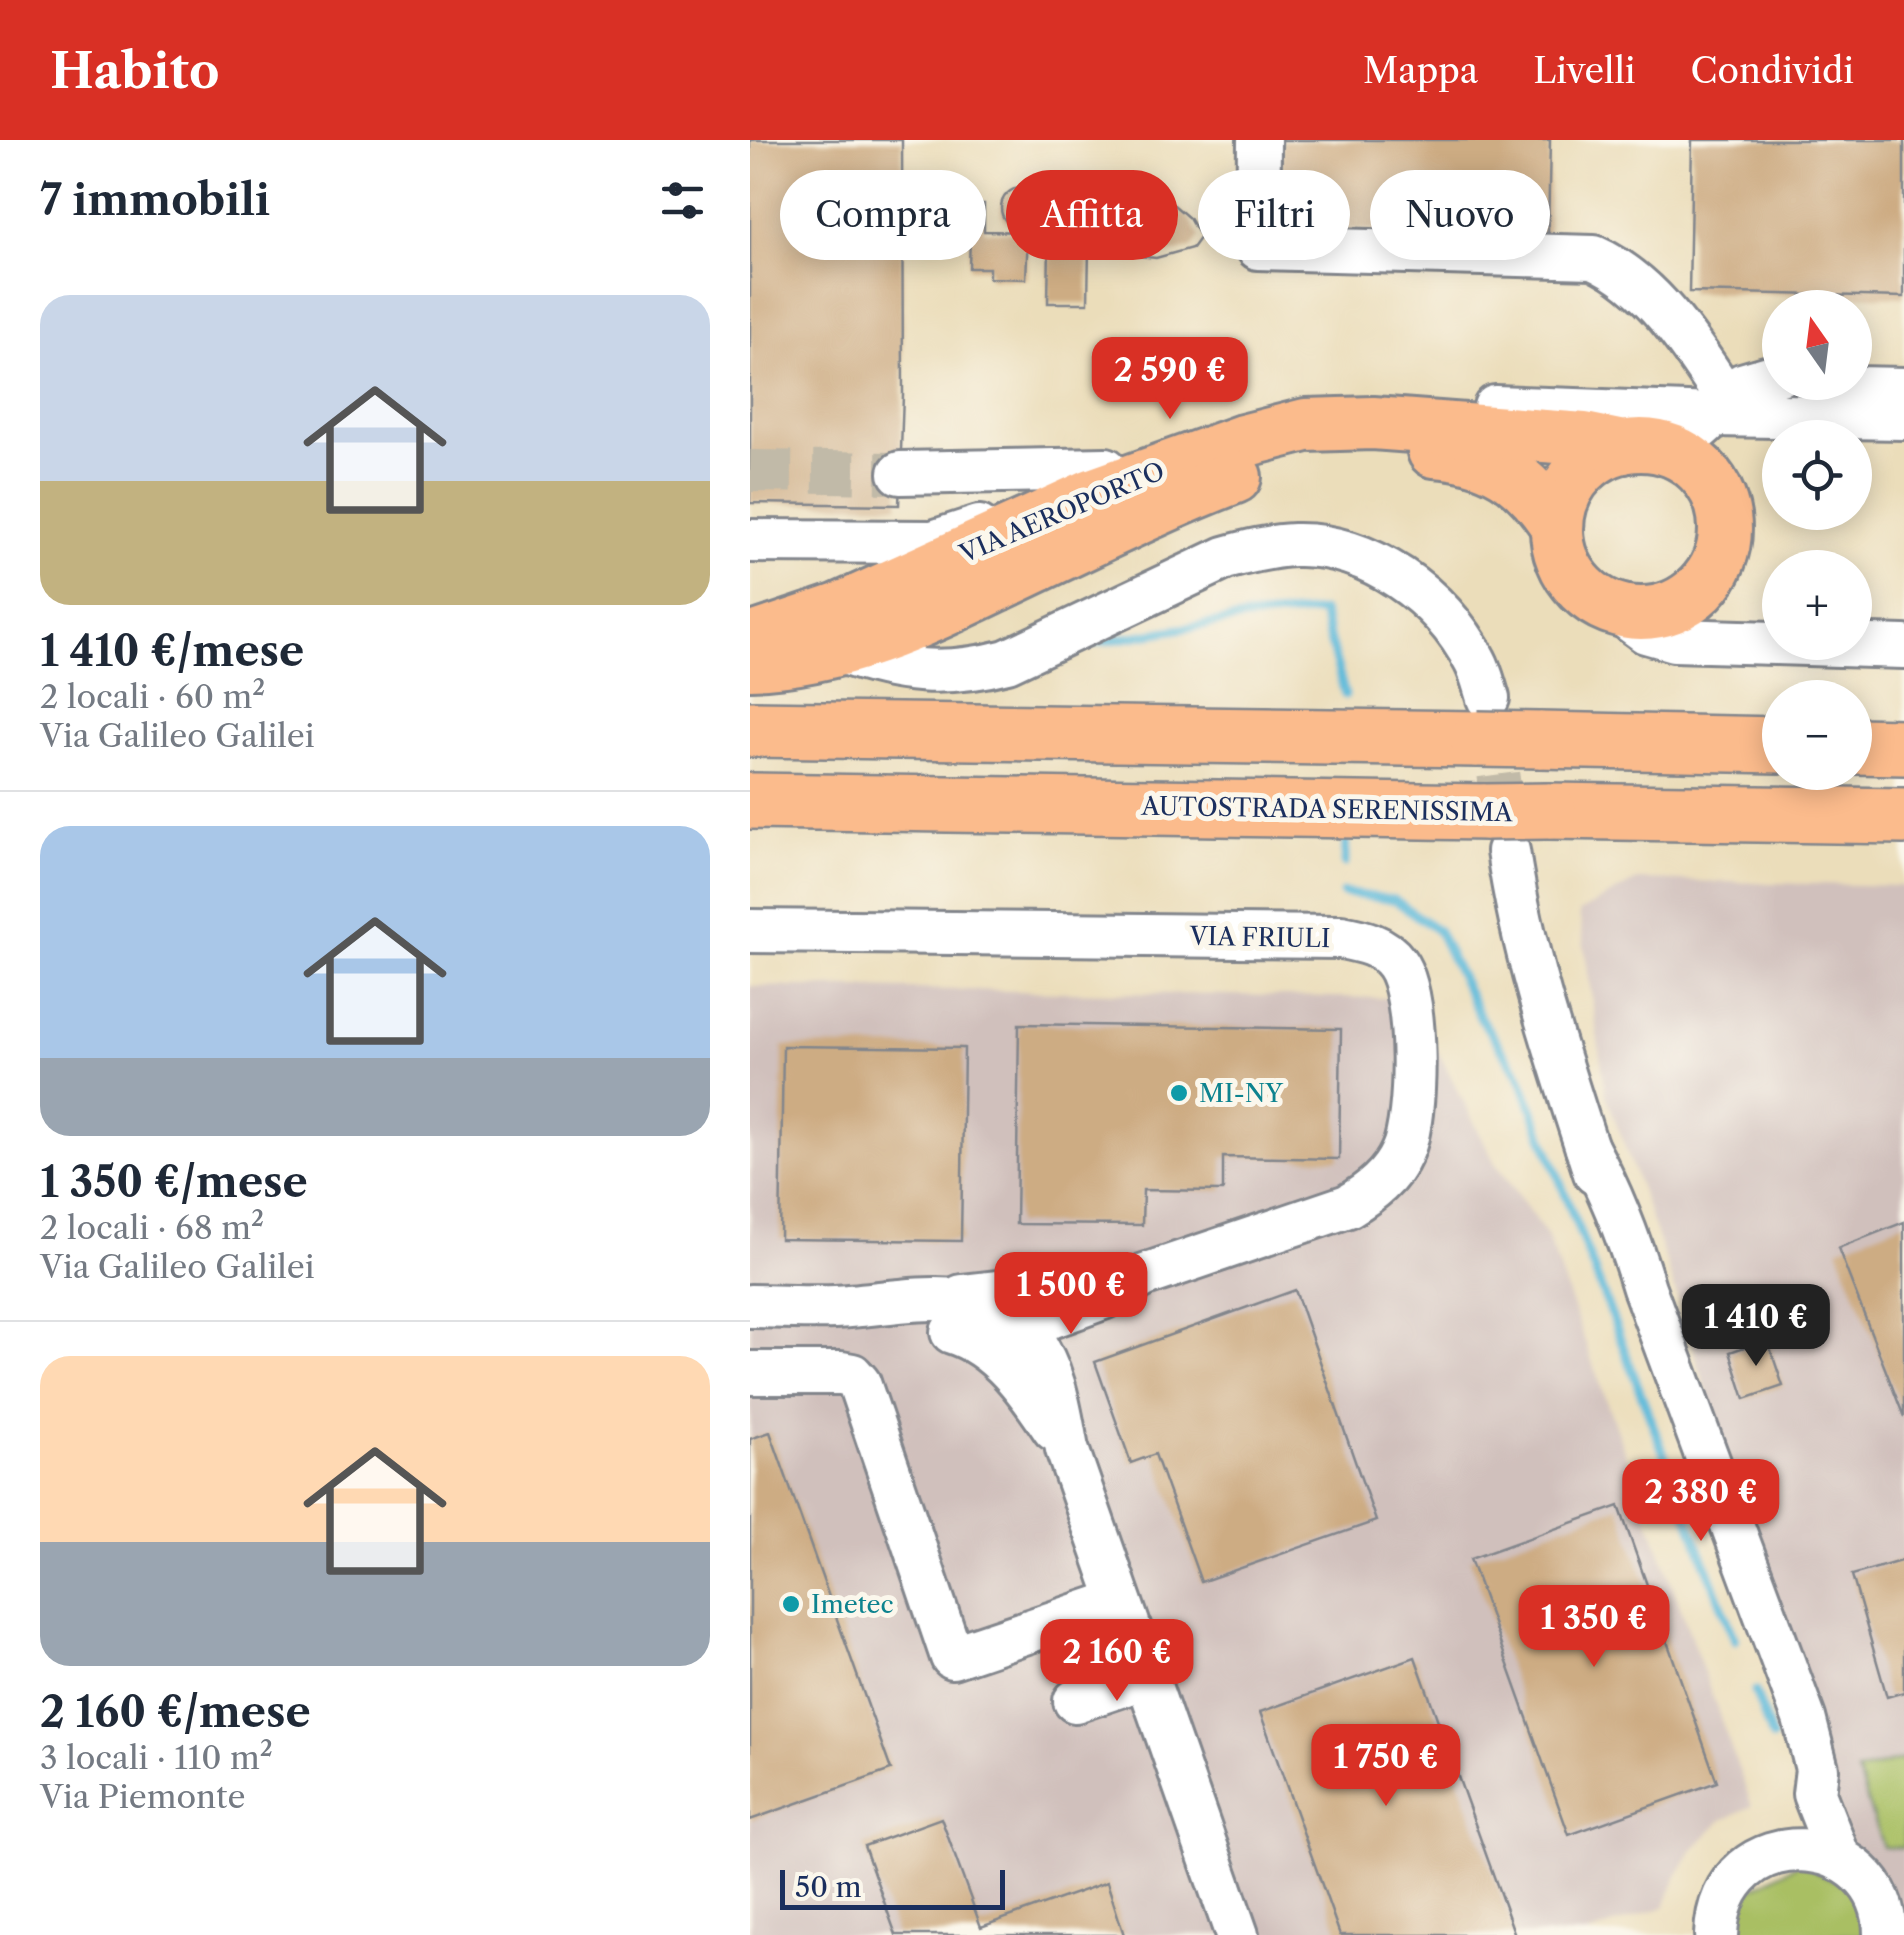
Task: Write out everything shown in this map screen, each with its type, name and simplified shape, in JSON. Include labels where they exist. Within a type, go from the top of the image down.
[{"type":"highway","points":[[750,729],[1483,718],[1539,740],[1762,744]]},
{"type":"highway","points":[[1872,746],[1904,747]]},
{"type":"highway","name":"AUTOSTRADA SERENISSIMA","points":[[750,800],[1497,831],[1548,811],[1904,816]]},
{"type":"main road","name":"VIA AEROPORTO","points":[[750,640],[839,610],[1092,495],[1226,447],[1306,425],[1372,423],[1584,438],[1648,449]]},
{"type":"main road","points":[[1648,449],[1696,466],[1715,490],[1724,519],[1723,550],[1700,589],[1676,606],[1646,613],[1616,610],[1601,604],[1577,584],[1562,557],[1557,526],[1559,510],[1572,482],[1594,460],[1648,449]]},
{"type":"main road","name":"VIA AEROPORTO","points":[[750,663],[860,654],[1218,483],[1312,452],[1425,451],[1488,460],[1524,483],[1557,526]]},
{"type":"street","points":[[1259,140],[1258,248],[1594,257],[1618,268],[1698,351],[1719,405]]},
{"type":"street","points":[[1698,351],[1762,372]]},
{"type":"street","points":[[1648,449],[1762,381]]},
{"type":"street","points":[[1872,388],[1904,388]]},
{"type":"street","points":[[750,541],[932,542],[966,532],[1232,418],[1302,402],[1403,400],[1530,410],[1719,405],[1904,418]]},
{"type":"street","points":[[900,473],[1106,469]]},
{"type":"street","points":[[860,654],[915,672],[934,674],[978,668],[1007,660],[1225,558],[1295,545],[1334,548],[1365,558],[1428,600],[1454,628],[1476,662],[1483,718]]},
{"type":"street","points":[[1616,610],[1646,632],[1674,640],[1904,647]]},
{"type":"street","points":[[1497,831],[1548,1024],[1588,1148],[1614,1199],[1804,1718],[1816,1769],[1814,1794],[1788,1830],[1733,1882],[1707,1928]]},
{"type":"street","name":"VIA FRIULI","points":[[750,931],[1342,937],[1382,950],[1402,972],[1412,1005],[1409,1134],[1401,1156],[1386,1177],[1348,1206],[1145,1275],[1103,1298],[1017,1326],[960,1334]]},
{"type":"street","name":"VIA FRIULI","points":[[937,1298],[1145,1275]]},
{"type":"street","points":[[750,1306],[834,1307],[937,1298],[976,1303],[996,1311],[1031,1339],[1056,1394],[1067,1450],[1237,1935]]},
{"type":"street","points":[[834,1307],[917,1321],[960,1334],[985,1348],[1014,1374],[1067,1450]]},
{"type":"street","points":[[750,1373],[841,1373],[852,1375],[859,1383],[952,1657],[1119,1601]]},
{"type":"street","points":[[1075,1701],[1146,1677]]},
{"type":"street","points":[[1814,1794],[1872,1875],[1888,1935]]},
{"type":"street","points":[[1761,1857],[1784,1848],[1808,1848],[1872,1875]]},
{"type":"street","points":[[1888,1935],[1904,1919]]},
{"type":"shaded area","points":[[1638,880],[1904,886],[1904,1935],[1879,1935],[1666,1262],[1606,1094],[1579,912]]},
{"type":"shaded area","points":[[750,986],[1387,998],[1436,1048],[1495,1163],[1547,1236],[1752,1806],[1721,1821],[1694,1848],[1665,1907],[1586,1935],[750,1935]]},
{"type":"green space","points":[[1904,1759],[1904,1848],[1883,1847],[1857,1772]]},
{"type":"green space","points":[[1800,1863],[1858,1892],[1871,1935],[1730,1935],[1742,1894]]},
{"type":"building","points":[[750,140],[902,140],[902,170],[780,170],[780,260],[902,260],[899,505],[750,503]]},
{"type":"building","points":[[1282,140],[1550,140],[1549,170],[1370,170],[1370,230],[1350,230],[1350,170],[1281,170]]},
{"type":"building","points":[[1692,140],[1904,140],[1904,297],[1872,296],[1872,290],[1689,292]]},
{"type":"building","points":[[1006,195],[1006,221],[1002,216],[1002,200]]},
{"type":"building","points":[[1178,208],[1198,234],[1192,248],[1178,252]]},
{"type":"building","points":[[986,231],[1006,232],[1006,260],[1027,260],[1026,279],[989,278],[989,268],[969,268],[969,260],[986,260]]},
{"type":"building","points":[[1049,260],[1089,260],[1088,303],[1048,303]]},
{"type":"building","name":"MI-NY","points":[[1019,1024],[1341,1029],[1339,1159],[1223,1157],[1223,1191],[1143,1190],[1142,1225],[1016,1224]]},
{"type":"building","points":[[783,1046],[964,1048],[961,1241],[780,1239]]},
{"type":"building","points":[[1904,1222],[1904,1417],[1838,1248]]},
{"type":"building","points":[[1295,1290],[1376,1521],[1201,1582],[1155,1454],[1131,1463],[1095,1362]]},
{"type":"building","points":[[1767,1339],[1783,1386],[1745,1399],[1730,1352]]},
{"type":"building","name":"Imetec","points":[[770,1432],[891,1770],[750,1820],[750,1439]]},
{"type":"building","points":[[1619,1506],[1717,1782],[1569,1835],[1470,1559]]},
{"type":"building","points":[[1904,1560],[1904,1692],[1887,1697],[1852,1575]]},
{"type":"building","points":[[1415,1657],[1515,1935],[1340,1935],[1260,1712]]},
{"type":"building","points":[[941,1818],[981,1927],[1107,1882],[1124,1935],[896,1935],[864,1846]]},
{"type":"waterway","points":[[1088,644],[1246,618],[1322,612],[1345,695]]},
{"type":"waterway","points":[[1345,863],[1346,838]]},
{"type":"waterway","points":[[1343,893],[1395,900],[1438,931],[1481,1019],[1520,1076],[1735,1640]]},
{"type":"waterway","points":[[1755,1691],[1772,1738]]},
{"type":"tunnel","points":[[750,471],[900,473]]},
{"type":"tunnel","points":[[1490,712],[1507,840]]},
{"type":"place","name":"MI-NY","points":[[1179,1093]]},
{"type":"place","name":"Imetec","points":[[791,1604]]}]
